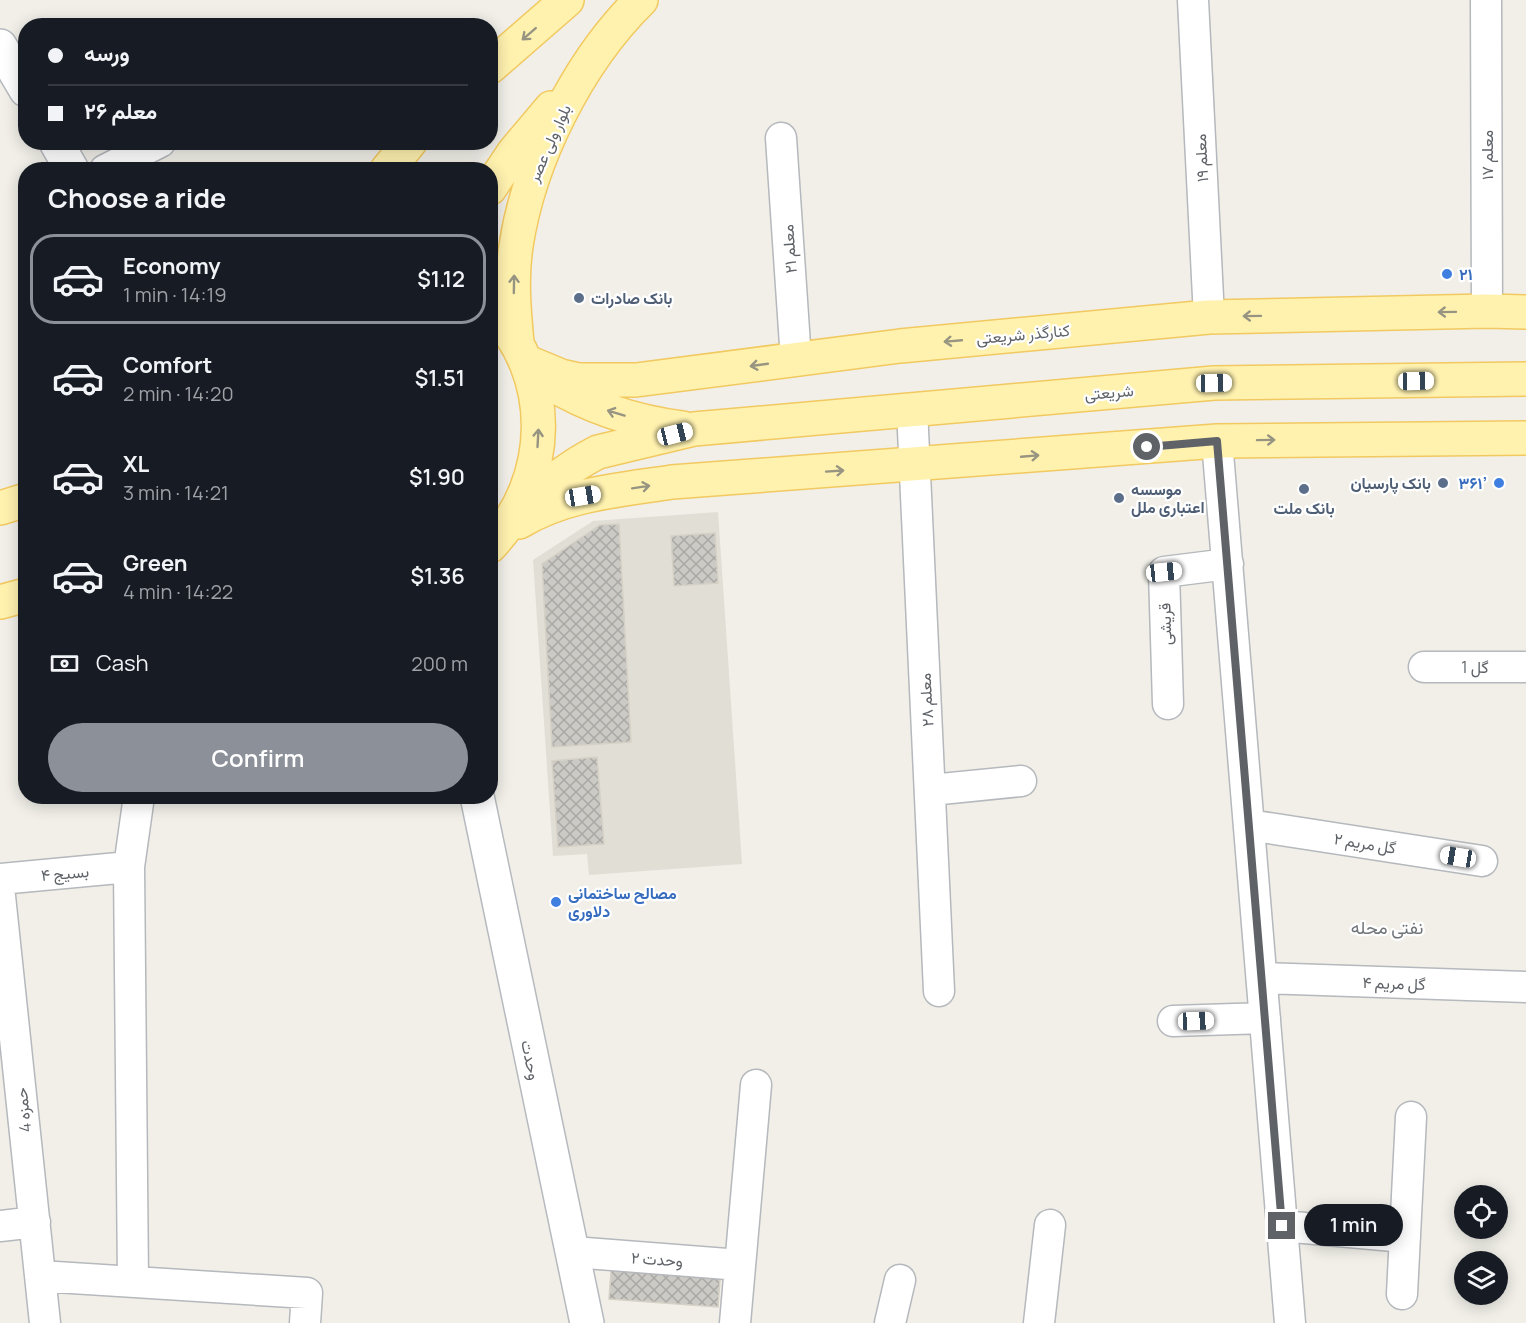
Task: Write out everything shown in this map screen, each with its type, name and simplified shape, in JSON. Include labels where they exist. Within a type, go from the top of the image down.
[{"type":"main road","points":[[498,60],[567,0]]},
{"type":"main road","name":"بلوار ولی عصر","points":[[521,352],[513,301],[515,248],[535,168],[566,104],[602,46],[641,0]]},
{"type":"main road","points":[[0,46],[18,76]]},
{"type":"main road","points":[[498,176],[514,152],[602,46]]},
{"type":"main road","points":[[394,162],[403,150]]},
{"type":"main road","name":"کنارگذر شریعتی","points":[[521,352],[561,376],[579,380],[636,380],[900,346],[1209,317],[1526,312]]},
{"type":"main road","points":[[498,320],[544,380],[580,400],[630,417],[694,429]]},
{"type":"main road","points":[[500,537],[526,496],[537,458],[540,418],[532,379],[521,352]]},
{"type":"main road","name":"شریعتی","points":[[694,429],[1214,383],[1526,379]]},
{"type":"main road","points":[[500,537],[549,482],[569,468],[598,452],[694,429]]},
{"type":"main road","points":[[500,537],[536,512],[583,496],[672,482],[1217,441],[1526,438]]},
{"type":"main road","points":[[0,508],[18,502]]},
{"type":"main road","points":[[0,602],[18,597]]},
{"type":"main road","name":"وحدت","points":[[479,804],[587,1323]]},
{"type":"street","name":"معلم ۱۹","points":[[1193,0],[1209,317]]},
{"type":"street","name":"معلم ۱۷","points":[[1486,0],[1487,311]]},
{"type":"street","name":"معلم ۲۱","points":[[781,138],[796,360]]},
{"type":"street","points":[[121,162],[144,150]]},
{"type":"street","name":"معلم ۲۸","points":[[912,410],[939,991]]},
{"type":"street","points":[[1217,441],[1290,1323]]},
{"type":"street","name":"قریشی","points":[[1168,704],[1164,572],[1228,564]]},
{"type":"street","name":"گل 1","points":[[1424,667],[1526,667]]},
{"type":"street","points":[[931,790],[1021,781]]},
{"type":"street","points":[[133,1281],[129,867],[138,804]]},
{"type":"street","name":"گل مریم ۲","points":[[1249,825],[1482,861]]},
{"type":"street","name":"بسیج ۴","points":[[0,879],[129,867]]},
{"type":"street","name":"حمزه 4","points":[[0,896],[45,1323]]},
{"type":"street","name":"گل مریم ۴","points":[[1262,978],[1526,987]]},
{"type":"street","points":[[1173,1021],[1265,1018]]},
{"type":"street","points":[[735,1323],[756,1085]]},
{"type":"street","points":[[1402,1294],[1411,1117]]},
{"type":"street","points":[[0,1226],[35,1222]]},
{"type":"street","points":[[1040,1323],[1050,1225]]},
{"type":"street","points":[[1282,1226],[1405,1237]]},
{"type":"street","name":"وحدت ۲","points":[[573,1252],[740,1265]]},
{"type":"street","points":[[40,1276],[307,1293],[305,1323]]},
{"type":"street","points":[[890,1323],[900,1280]]},
{"type":"shaded area","points":[[718,512],[742,864],[589,875],[587,854],[553,856],[533,560],[593,521]]},
{"type":"building","points":[[619,524],[631,742],[552,747],[542,564],[600,525]]},
{"type":"building","points":[[715,533],[718,583],[674,586],[671,536]]},
{"type":"building","points":[[597,757],[604,844],[558,847],[552,761]]},
{"type":"building","points":[[612,1259],[721,1266],[718,1307],[609,1299]]},
{"type":"place","name":"۲۱","points":[[1447,274]]},
{"type":"place","name":"بانک صادرات","points":[[579,298]]},
{"type":"place","name":"بانک پارسیان","points":[[1443,483]]},
{"type":"place","name":"۳۶۱’","points":[[1499,483]]},
{"type":"place","name":"بانک ملت","points":[[1304,489]]},
{"type":"place","name":"موسسه اعتباری ملل","points":[[1119,498]]},
{"type":"place","name":"مصالح ساختمانی دلاوری","points":[[556,902]]},
{"type":"district","name":"نفتی محله","points":[[1387,927]]},
{"type":"route","points":[[1147,447],[1217,441],[1282,1226]]}]
